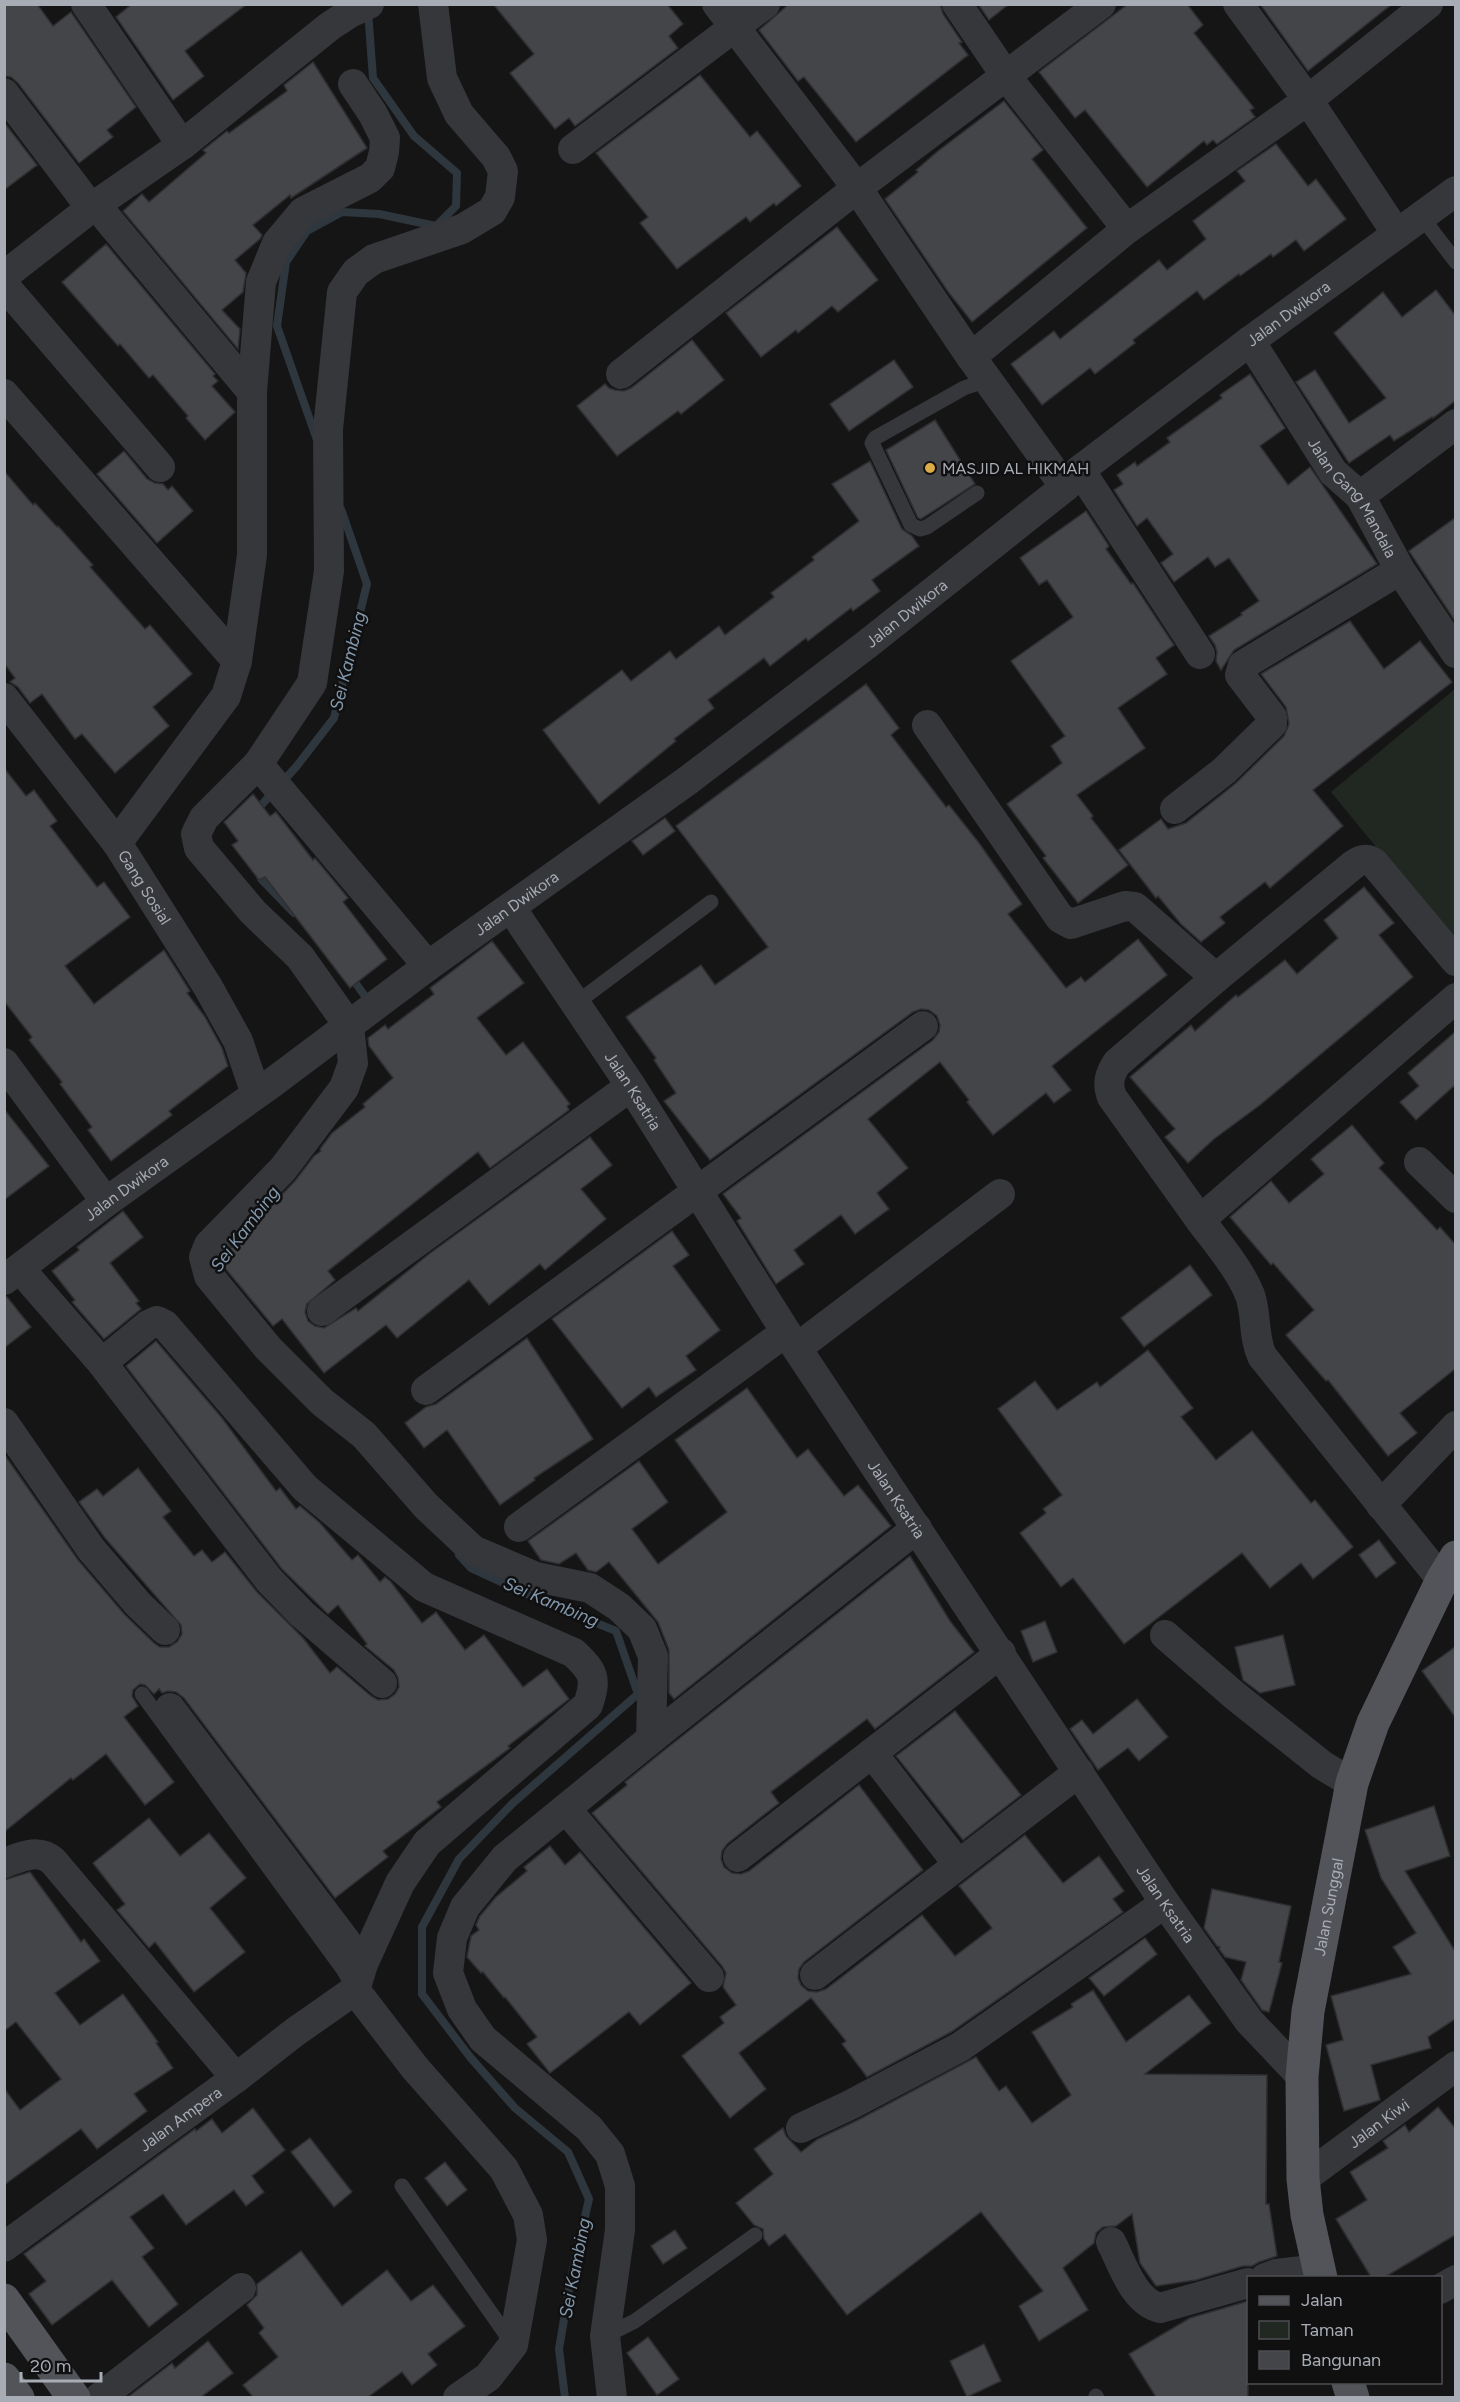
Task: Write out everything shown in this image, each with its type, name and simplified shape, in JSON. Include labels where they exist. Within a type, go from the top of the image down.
[{"type":"main road","name":"Jalan Sunggal","points":[[1320,2273],[1307,2215],[1303,2179],[1302,2077],[1310,2000],[1352,1783],[1373,1723],[1449,1569]]},
{"type":"main road","points":[[4,2300],[74,2397]]},
{"type":"main road","points":[[4,2379],[18,2397]]},
{"type":"street","points":[[86,4],[182,146]]},
{"type":"street","points":[[433,4],[442,78],[459,114],[496,157],[503,171],[500,197],[492,211],[462,229],[374,258],[356,272],[342,292],[328,429],[329,571],[312,683],[258,764],[204,818],[196,834],[199,848],[253,912],[300,957],[344,1029],[353,1063],[344,1088],[283,1169],[208,1245],[204,1257],[209,1276],[268,1348],[322,1402],[364,1435],[426,1506],[473,1550],[536,1577],[590,1588],[619,1607],[642,1629],[653,1656],[651,1740]]},
{"type":"street","points":[[717,4],[857,188],[979,369],[1072,478],[1200,654]]},
{"type":"street","points":[[573,149],[765,4]]},
{"type":"street","points":[[957,4],[1006,76],[1127,229]]},
{"type":"street","points":[[621,374],[857,188],[1101,4]]},
{"type":"street","points":[[1238,4],[1308,100],[1397,234]]},
{"type":"street","points":[[979,369],[1127,229],[1308,100],[1428,4]]},
{"type":"street","points":[[4,276],[93,206],[182,146],[345,12]]},
{"type":"street","points":[[117,843],[226,696],[237,661],[252,555],[252,392],[261,282],[277,243],[303,212],[370,178],[380,168],[385,138],[373,114],[353,84]]},
{"type":"street","points":[[4,93],[93,206],[252,392]]},
{"type":"street","name":"Jalan Dwikora","points":[[12,1274],[106,1202],[428,966],[687,781],[866,645],[1072,478],[1250,340],[1455,191]]},
{"type":"street","points":[[4,285],[160,467]]},
{"type":"street","name":"Jalan Gang Mandala","points":[[1250,340],[1333,472],[1360,496],[1400,570],[1455,653]]},
{"type":"street","points":[[4,394],[237,661]]},
{"type":"street","points":[[1360,496],[1455,424]]},
{"type":"street","points":[[1175,809],[1224,771],[1269,730],[1272,724],[1272,717],[1240,675],[1243,665],[1400,570]]},
{"type":"street","name":"Gang Sosial","points":[[4,698],[117,843],[208,987],[264,1088]]},
{"type":"street","points":[[927,725],[1060,918],[1071,924],[1125,906],[1135,907],[1216,978]]},
{"type":"street","points":[[258,764],[428,966]]},
{"type":"street","points":[[1449,1569],[1381,1505],[1262,1356],[1257,1346],[1250,1296],[1240,1276],[1112,1097],[1109,1080],[1117,1063],[1216,978],[1363,859],[1374,863],[1455,961]]},
{"type":"street","name":"Jalan Ksatria","points":[[511,908],[631,1086],[792,1340],[1165,1903],[1250,2021],[1302,2077]]},
{"type":"street","points":[[1200,1220],[1455,998]]},
{"type":"street","points":[[426,1390],[923,1026]]},
{"type":"street","points":[[4,1063],[106,1202]]},
{"type":"street","points":[[322,1311],[631,1086]]},
{"type":"street","points":[[1419,1162],[1455,1198]]},
{"type":"street","points":[[519,1527],[1000,1194]]},
{"type":"street","points":[[12,1274],[102,1363],[269,1580],[302,1614],[382,1683]]},
{"type":"street","points":[[102,1363],[148,1325],[157,1321],[165,1325],[305,1488],[423,1587],[574,1653],[591,1669],[594,1688],[588,1705],[427,1843],[400,1883],[359,1977]]},
{"type":"street","points":[[4,1422],[91,1549],[138,1604],[165,1630]]},
{"type":"street","points":[[1381,1505],[1455,1426]]},
{"type":"street","points":[[612,2397],[604,2336],[620,2230],[620,2186],[610,2154],[589,2128],[483,2039],[462,2009],[448,1972],[452,1938],[465,1907],[505,1858],[917,1528]]},
{"type":"street","points":[[1165,1635],[1187,1656],[1313,1758],[1352,1783]]},
{"type":"street","points":[[738,1857],[1001,1653]]},
{"type":"street","points":[[170,1708],[359,1977],[415,2068],[504,2169],[528,2215],[532,2240],[513,2345],[494,2387],[458,2397]]},
{"type":"street","points":[[872,1753],[958,1864]]},
{"type":"street","points":[[815,1975],[1079,1772]]},
{"type":"street","points":[[566,1809],[709,1977]]},
{"type":"street","points":[[4,1863],[30,1853],[47,1856],[53,1861],[236,2078]]},
{"type":"street","points":[[801,2128],[960,2047],[1165,1903]]},
{"type":"street","name":"Jalan Ampera","points":[[4,2247],[236,2078],[295,2032],[359,1977]]},
{"type":"street","name":"Jalan Kiwi","points":[[1303,2179],[1455,2066]]},
{"type":"street","points":[[1111,2242],[1139,2296],[1149,2305],[1160,2308],[1247,2283]]},
{"type":"street","points":[[1269,2276],[1320,2273]]},
{"type":"street","points":[[1442,2288],[1455,2280]]},
{"type":"street","points":[[99,2397],[241,2288]]},
{"type":"lane","points":[[1421,216],[1455,262]]},
{"type":"lane","points":[[977,493],[927,527],[920,529],[911,525],[872,443],[875,438],[964,388],[979,369]]},
{"type":"lane","points":[[575,1004],[711,902]]},
{"type":"lane","points":[[142,1694],[343,1969],[359,1977]]},
{"type":"lane","points":[[402,2186],[513,2345]]},
{"type":"lane","points":[[604,2336],[635,2321],[755,2235]]},
{"type":"green space","points":[[1455,689],[1455,943],[1331,792]]},
{"type":"building","points":[[4,4],[37,4],[53,26],[71,12],[136,107],[107,130],[113,137],[79,163],[18,83],[11,77],[4,76]]},
{"type":"building","points":[[132,4],[247,4],[185,51],[204,76],[173,100],[116,17]]},
{"type":"building","points":[[493,4],[667,4],[683,24],[669,36],[678,48],[575,126],[569,118],[555,129],[510,73],[534,54]]},
{"type":"building","points":[[789,4],[940,4],[943,14],[968,55],[856,142],[804,77],[798,81],[759,30]]},
{"type":"building","points":[[978,4],[1009,4],[989,20]]},
{"type":"building","points":[[1128,4],[1187,4],[1203,25],[1194,33],[1254,108],[1250,110],[1255,117],[1217,144],[1213,140],[1207,145],[1204,141],[1147,187],[1085,110],[1075,118],[1039,72]]},
{"type":"building","points":[[1260,4],[1392,4],[1308,71]]},
{"type":"building","points":[[313,62],[367,148],[291,198],[290,195],[253,225],[262,235],[260,239],[235,260],[246,273],[243,292],[222,310],[240,329],[238,349],[123,211],[142,194],[149,202],[206,153],[203,150],[287,91],[284,85]]},
{"type":"building","points":[[700,75],[750,137],[757,131],[801,186],[776,206],[774,203],[750,222],[746,217],[677,269],[640,223],[648,217],[596,153]]},
{"type":"building","points":[[1004,101],[1043,150],[1032,159],[1087,228],[972,322],[949,293],[885,199],[918,172],[916,170],[938,151]]},
{"type":"building","points":[[4,122],[37,165],[4,190]]},
{"type":"building","points":[[1276,144],[1308,186],[1316,179],[1346,219],[1304,251],[1296,240],[1273,257],[1271,254],[1240,276],[1239,274],[1204,300],[1197,291],[1133,340],[1135,343],[1095,374],[1090,368],[1042,405],[1011,364],[1054,331],[1060,339],[1159,260],[1167,270],[1206,239],[1193,221],[1245,181],[1237,171]]},
{"type":"building","points":[[837,227],[878,280],[838,312],[832,306],[798,333],[796,330],[761,357],[726,313]]},
{"type":"building","points":[[106,244],[215,374],[213,376],[218,381],[212,386],[235,412],[205,440],[153,375],[149,378],[62,282]]},
{"type":"building","points":[[1436,290],[1455,315],[1455,401],[1433,418],[1394,441],[1390,435],[1349,463],[1296,382],[1315,370],[1349,423],[1386,398],[1334,333],[1383,292],[1402,317]]},
{"type":"building","points":[[692,340],[724,380],[681,414],[678,411],[617,456],[577,406],[605,384],[615,390],[624,391],[631,388]]},
{"type":"building","points":[[894,360],[913,387],[849,431],[830,404]]},
{"type":"building","points":[[1250,374],[1285,428],[1260,446],[1288,485],[1310,467],[1377,564],[1234,650],[1221,670],[1216,661],[1215,645],[1209,636],[1259,601],[1229,558],[1215,567],[1208,557],[1174,582],[1161,563],[1173,554],[1147,518],[1137,526],[1114,490],[1123,484],[1117,475],[1135,462],[1137,466],[1170,442],[1167,438],[1222,398],[1220,395]]},
{"type":"building","name":"MASJID AL HIKMAH","points":[[935,420],[975,484],[921,519],[918,518],[886,450]]},
{"type":"building","points":[[124,451],[147,479],[163,484],[168,490],[172,486],[193,511],[157,543],[97,474]]},
{"type":"building","points":[[870,461],[902,529],[912,536],[919,546],[872,580],[880,591],[853,611],[851,608],[808,641],[806,638],[770,666],[764,658],[708,700],[714,708],[674,739],[676,741],[599,804],[543,730],[622,670],[631,681],[670,651],[676,659],[719,626],[725,635],[774,597],[771,593],[814,560],[812,557],[859,521],[832,484]]},
{"type":"building","points":[[4,471],[33,505],[35,503],[58,526],[93,565],[90,567],[145,629],[150,625],[192,674],[153,707],[169,726],[115,773],[82,734],[75,739],[42,694],[30,703],[18,687],[10,682],[15,678],[4,663]]},
{"type":"building","points":[[1086,511],[1109,546],[1106,549],[1131,584],[1133,583],[1174,645],[1156,658],[1167,674],[1118,708],[1145,748],[1077,795],[1093,816],[1091,818],[1128,865],[1078,903],[1043,858],[1046,856],[1007,804],[1062,763],[1051,746],[1065,736],[1011,661],[1073,617],[1047,580],[1039,585],[1020,558]]},
{"type":"building","points":[[1455,518],[1455,621],[1409,551]]},
{"type":"building","points":[[1350,621],[1384,669],[1420,641],[1452,682],[1313,790],[1343,826],[1270,888],[1265,882],[1220,917],[1225,923],[1201,942],[1181,924],[1158,896],[1156,898],[1119,850],[1161,819],[1168,829],[1186,823],[1236,783],[1284,736],[1289,724],[1286,707],[1261,674]]},
{"type":"building","points":[[866,684],[899,728],[891,735],[946,807],[949,805],[979,843],[1022,904],[1008,914],[1066,988],[1081,977],[1085,982],[1138,939],[1167,975],[1052,1066],[1071,1090],[1054,1103],[1046,1093],[993,1135],[940,1062],[868,1119],[908,1168],[877,1193],[889,1209],[855,1234],[841,1215],[794,1250],[804,1264],[776,1284],[737,1221],[741,1218],[723,1194],[933,1040],[939,1032],[940,1025],[937,1016],[929,1010],[921,1009],[913,1012],[710,1160],[664,1101],[676,1093],[654,1060],[656,1058],[626,1017],[701,965],[715,985],[768,947],[676,826]]},
{"type":"building","points":[[4,768],[26,796],[34,790],[57,821],[50,826],[97,887],[104,882],[130,917],[65,966],[94,1004],[164,950],[190,991],[187,993],[205,1017],[222,1048],[228,1066],[169,1111],[172,1115],[111,1161],[88,1130],[92,1127],[60,1084],[62,1082],[29,1040],[32,1037],[4,1001]]},
{"type":"building","points":[[253,794],[270,816],[276,812],[313,860],[315,858],[348,898],[343,902],[387,959],[350,988],[265,877],[259,880],[232,845],[238,841],[224,822]]},
{"type":"building","points":[[665,818],[675,831],[643,855],[632,841]]},
{"type":"building","points":[[1364,887],[1394,923],[1379,935],[1413,977],[1260,1105],[1214,1139],[1188,1163],[1165,1137],[1175,1129],[1130,1077],[1191,1025],[1195,1031],[1236,995],[1238,997],[1285,960],[1297,974],[1338,938],[1324,920]]},
{"type":"building","points":[[492,941],[524,983],[477,1018],[506,1055],[523,1042],[570,1104],[567,1106],[569,1110],[490,1168],[478,1152],[328,1271],[335,1280],[307,1304],[305,1312],[308,1321],[324,1328],[356,1308],[358,1311],[429,1254],[590,1137],[612,1165],[581,1189],[606,1219],[545,1270],[540,1264],[489,1305],[469,1280],[397,1338],[386,1325],[324,1373],[282,1319],[273,1326],[225,1268],[222,1258],[228,1250],[256,1228],[253,1224],[295,1181],[314,1156],[321,1151],[320,1149],[332,1133],[365,1107],[363,1104],[393,1078],[369,1046],[368,1038],[385,1025],[388,1029],[434,994],[430,988]]},
{"type":"building","points":[[1455,1032],[1455,1085],[1416,1120],[1400,1102],[1419,1086],[1408,1073]]},
{"type":"building","points":[[4,1109],[49,1166],[4,1200]]},
{"type":"building","points":[[1352,1125],[1384,1163],[1379,1168],[1437,1230],[1440,1227],[1455,1244],[1455,1369],[1400,1413],[1417,1433],[1388,1456],[1328,1380],[1326,1381],[1286,1335],[1314,1310],[1230,1217],[1271,1181],[1289,1203],[1324,1174],[1311,1159]]},
{"type":"building","points":[[123,1211],[143,1237],[110,1263],[139,1301],[136,1303],[141,1309],[104,1339],[72,1302],[75,1300],[52,1271],[79,1250],[77,1247]]},
{"type":"building","points":[[672,1231],[689,1255],[673,1266],[720,1330],[686,1356],[696,1370],[656,1397],[649,1387],[622,1408],[552,1319]]},
{"type":"building","points":[[1190,1265],[1212,1295],[1144,1347],[1121,1318]]},
{"type":"building","points":[[4,1297],[7,1297],[31,1327],[4,1348]]},
{"type":"building","points":[[527,1338],[593,1439],[534,1478],[535,1480],[500,1505],[447,1430],[424,1448],[405,1423],[426,1407],[436,1404]]},
{"type":"building","points":[[156,1341],[222,1418],[276,1491],[280,1488],[296,1509],[300,1506],[320,1523],[352,1560],[358,1555],[380,1582],[385,1577],[391,1582],[422,1623],[436,1612],[465,1650],[484,1635],[523,1687],[547,1669],[569,1699],[508,1746],[510,1748],[437,1802],[441,1807],[383,1851],[388,1857],[335,1898],[184,1698],[176,1692],[162,1693],[159,1689],[154,1694],[145,1685],[140,1684],[133,1690],[132,1696],[138,1706],[124,1717],[174,1782],[145,1805],[106,1754],[73,1780],[71,1778],[4,1832],[4,1454],[78,1560],[125,1615],[160,1647],[169,1647],[177,1642],[182,1634],[181,1625],[105,1538],[79,1502],[97,1489],[103,1496],[138,1468],[171,1511],[163,1517],[194,1556],[202,1550],[212,1562],[225,1552],[257,1592],[303,1638],[330,1673],[337,1667],[378,1700],[388,1699],[399,1687],[394,1670],[365,1646],[367,1644],[338,1605],[328,1614],[282,1569],[126,1366]]},
{"type":"building","points":[[1148,1350],[1193,1408],[1181,1417],[1216,1460],[1252,1431],[1311,1503],[1315,1500],[1353,1547],[1313,1579],[1301,1563],[1270,1588],[1242,1553],[1124,1644],[1073,1578],[1061,1587],[1020,1533],[1046,1513],[1043,1509],[1062,1495],[998,1409],[1035,1381],[1057,1410],[1097,1382],[1100,1387]]},
{"type":"building","points":[[747,1388],[797,1458],[808,1449],[844,1496],[858,1485],[891,1526],[674,1699],[669,1693],[669,1650],[658,1622],[609,1562],[596,1572],[588,1570],[576,1553],[559,1564],[541,1560],[528,1541],[639,1461],[668,1502],[632,1529],[658,1564],[727,1512],[675,1440]]},
{"type":"building","points":[[1379,1540],[1396,1563],[1376,1578],[1359,1555]]},
{"type":"building","points":[[910,1556],[950,1621],[974,1652],[875,1729],[867,1719],[771,1792],[779,1803],[727,1844],[722,1851],[721,1859],[724,1867],[732,1873],[741,1874],[749,1871],[859,1785],[923,1870],[804,1962],[799,1969],[798,1978],[801,1985],[808,1991],[817,1992],[826,1989],[922,1915],[955,1956],[992,1928],[959,1886],[1025,1835],[1063,1883],[1099,1856],[1124,1891],[1113,1899],[1123,1912],[951,2032],[867,2077],[842,2044],[846,2041],[811,1998],[739,2053],[766,2089],[730,2118],[682,2056],[724,2023],[720,2017],[736,2005],[723,1987],[726,1973],[592,1813],[627,1785],[625,1782],[662,1752]]},
{"type":"building","points":[[1045,1621],[1057,1652],[1033,1662],[1021,1631]]},
{"type":"building","points":[[1283,1635],[1295,1685],[1260,1693],[1243,1680],[1235,1647]]},
{"type":"building","points":[[1455,1647],[1455,1717],[1422,1671]]},
{"type":"building","points":[[1137,1699],[1168,1737],[1139,1761],[1128,1748],[1098,1770],[1070,1729],[1082,1720],[1093,1734]]},
{"type":"building","points":[[955,1711],[1021,1795],[963,1840],[896,1756]]},
{"type":"building","points":[[1434,1806],[1450,1856],[1405,1871],[1455,1951],[1455,2019],[1428,2037],[1431,2048],[1371,2065],[1380,2100],[1344,2111],[1326,2045],[1343,2040],[1331,1996],[1411,1974],[1393,1947],[1416,1933],[1381,1878],[1365,1830]]},
{"type":"building","points":[[149,1818],[180,1856],[209,1833],[246,1878],[210,1908],[245,1952],[194,1992],[155,1942],[149,1948],[117,1910],[125,1904],[93,1863]]},
{"type":"building","points":[[550,1846],[565,1865],[580,1852],[691,1983],[640,2025],[629,2012],[550,2073],[527,2044],[537,2037],[505,1997],[467,1957],[471,1936],[479,1930],[476,1925],[480,1916],[496,1897],[527,1871],[524,1867]]},
{"type":"building","points":[[30,1872],[81,1942],[84,1939],[100,1961],[55,1993],[80,2025],[123,1994],[158,2042],[156,2043],[173,2068],[134,2094],[147,2111],[97,2149],[81,2129],[4,2185],[4,2088],[20,2110],[61,2079],[16,2022],[4,2031],[4,1880]]},
{"type":"building","points":[[1212,1889],[1291,1906],[1279,1962],[1282,1963],[1269,2012],[1262,2010],[1241,1980],[1246,1962],[1225,1957],[1220,1947],[1204,1928]]},
{"type":"building","points":[[1145,1938],[1157,1954],[1104,1996],[1089,1978]]},
{"type":"building","points":[[1093,1990],[1126,2042],[1189,1995],[1211,2023],[1145,2074],[1267,2075],[1266,2204],[1269,2204],[1277,2256],[1252,2266],[1243,2266],[1196,2280],[1156,2286],[1140,2263],[1132,2214],[1116,2226],[1103,2227],[1096,2233],[1094,2243],[1063,2268],[1088,2310],[1039,2341],[1019,2306],[1043,2291],[981,2212],[847,2315],[785,2234],[769,2246],[764,2239],[763,2229],[754,2225],[736,2203],[773,2174],[754,2149],[783,2128],[786,2136],[801,2152],[818,2139],[976,2057],[999,2091],[1006,2086],[1032,2123],[1071,2095],[1032,2032],[1073,2007],[1071,2004]]},
{"type":"building","points":[[1438,2107],[1455,2128],[1455,2235],[1387,2276],[1370,2276],[1336,2219],[1367,2200],[1350,2172],[1388,2148],[1383,2141],[1405,2125],[1409,2132]]},
{"type":"building","points":[[253,2108],[285,2150],[252,2176],[264,2192],[246,2206],[234,2190],[186,2225],[163,2194],[130,2217],[154,2248],[142,2257],[178,2304],[149,2327],[112,2280],[52,2325],[29,2294],[46,2281],[24,2254],[195,2129],[196,2131],[212,2119],[222,2133]]},
{"type":"building","points":[[310,2138],[352,2192],[334,2207],[291,2152]]},
{"type":"building","points":[[445,2162],[467,2190],[447,2206],[425,2178]]},
{"type":"building","points":[[675,2230],[687,2248],[663,2264],[651,2246]]},
{"type":"building","points":[[301,2251],[342,2306],[387,2270],[411,2301],[433,2285],[465,2326],[428,2354],[437,2365],[412,2385],[402,2372],[368,2397],[253,2397],[243,2385],[278,2357],[259,2333],[264,2328],[247,2305],[257,2295],[257,2284]]},
{"type":"building","points":[[1247,2301],[1248,2397],[1156,2397],[1129,2354],[1190,2318]]},
{"type":"building","points":[[648,2337],[679,2379],[657,2395],[627,2353]]},
{"type":"building","points":[[208,2341],[233,2373],[201,2397],[128,2397],[172,2363],[175,2368]]},
{"type":"building","points":[[984,2344],[1001,2381],[967,2397],[950,2361]]},
{"type":"waterway","name":"Sei Kambing","points":[[317,440],[277,326],[286,262],[307,231],[342,212],[379,214],[436,226],[456,206],[457,173],[414,136],[373,78],[368,11]]},
{"type":"waterway","name":"Sei Kambing","points":[[254,813],[296,767],[334,718],[367,584],[341,509]]},
{"type":"waterway","name":"Sei Kambing","points":[[257,868],[261,879],[294,913]]},
{"type":"waterway","name":"Sei Kambing","points":[[349,974],[367,999],[365,1003]]},
{"type":"waterway","name":"Sei Kambing","points":[[214,1266],[239,1234]]},
{"type":"waterway","name":"Sei Kambing","points":[[459,1555],[471,1568],[540,1600],[616,1631],[638,1694],[513,1803],[459,1859],[422,1927],[422,1994],[470,2057],[515,2108],[568,2152],[589,2199],[571,2278],[559,2349],[565,2398]]},
{"type":"place","name":"MASJID AL HIKMAH","points":[[930,468]]}]
